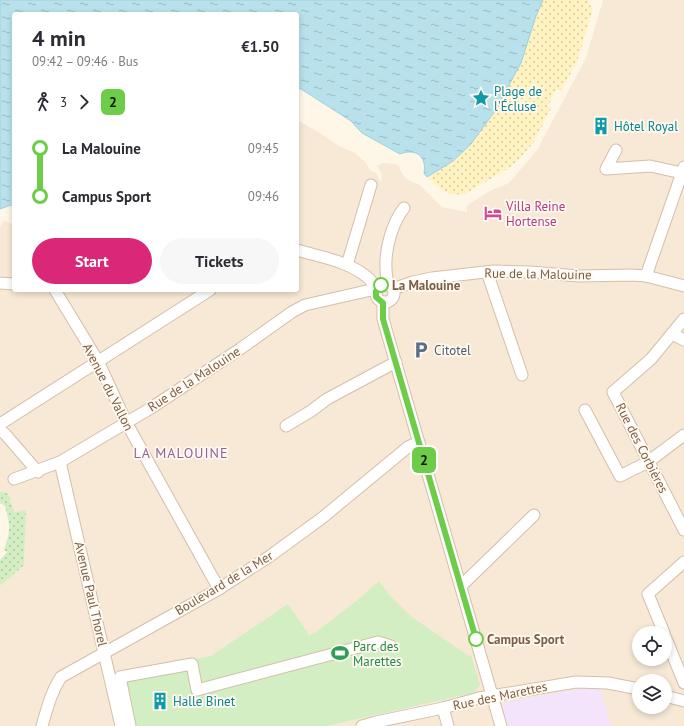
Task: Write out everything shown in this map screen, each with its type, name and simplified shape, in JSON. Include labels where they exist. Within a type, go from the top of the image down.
[{"type":"street","points":[[616,150],[606,169],[650,166],[683,170],[646,276]]},
{"type":"street","points":[[347,265],[371,185]]},
{"type":"street","points":[[299,251],[347,265],[367,277],[373,285],[384,288],[394,295],[392,300],[386,303],[378,300],[376,294],[384,288],[386,259],[391,236],[396,221],[404,208]]},
{"type":"street","points":[[487,272],[522,375]]},
{"type":"street","name":"Rue de la Malouine","points":[[14,479],[38,472],[60,462],[189,383],[292,312],[305,305],[432,278],[487,272],[646,276],[684,286]]},
{"type":"street","points":[[0,283],[12,284]]},
{"type":"street","name":"Avenue du Vallon","points":[[56,292],[98,362],[126,422],[219,589]]},
{"type":"street","points":[[0,424],[207,292]]},
{"type":"street","points":[[383,303],[383,319],[501,726]]},
{"type":"street","name":"Rue des Corbières","points":[[684,319],[651,359],[613,392],[684,530]]},
{"type":"street","points":[[672,334],[684,340]]},
{"type":"street","points":[[286,426],[311,411],[327,399],[396,362]]},
{"type":"street","points":[[585,410],[620,476],[648,462],[684,435]]},
{"type":"street","points":[[0,430],[6,434],[38,472]]},
{"type":"street","name":"Boulevard de la Mer","points":[[42,726],[55,686],[61,677],[219,589],[270,556],[322,518],[408,447],[419,442]]},
{"type":"street","name":"Avenue Paul Thorel","points":[[60,462],[121,726]]},
{"type":"street","points":[[460,586],[534,515]]},
{"type":"street","points":[[661,626],[648,594],[684,562]]},
{"type":"street","points":[[130,726],[120,677],[192,664],[197,690],[378,642],[391,646]]},
{"type":"street","points":[[672,653],[684,683]]},
{"type":"street","name":"Rue des Marettes","points":[[362,726],[492,696],[549,685],[586,681],[632,687]]},
{"type":"street","points":[[672,698],[684,702]]},
{"type":"street","points":[[444,708],[448,726]]},
{"type":"shaded area","points":[[603,0],[684,0],[684,726],[0,726],[0,586],[24,565],[26,510],[14,512],[8,493],[0,492],[0,227],[4,220],[12,224],[12,292],[299,292],[299,121],[339,146],[355,153],[365,162],[371,171],[376,173],[381,182],[382,174],[377,166],[383,163],[395,164],[399,166],[406,179],[420,185],[442,207],[467,212],[467,206],[478,198],[509,183],[537,150],[586,58]]},
{"type":"shaded area","points":[[585,688],[600,688],[611,726],[508,726],[502,709],[505,702]]},
{"type":"green space","points":[[0,492],[8,493],[14,512],[26,510],[24,565],[0,586],[0,560],[7,552],[4,550],[9,528],[5,506],[0,503]]},
{"type":"green space","name":"Parc des Marettes","points":[[379,581],[391,597],[413,618],[469,656],[471,655],[480,685],[475,691],[477,692],[326,726],[128,726],[116,674],[211,656],[288,604],[309,635],[316,632],[360,598]]},
{"type":"sand","name":"Plage de l'Écluse","points":[[85,0],[589,0],[589,4],[593,9],[577,62],[561,91],[556,89],[548,106],[551,108],[533,143],[509,168],[465,194],[458,195],[442,190],[433,183],[424,173],[424,162],[419,155],[411,152],[400,154],[362,133],[351,121],[335,110],[299,19],[299,12],[267,12]]},
{"type":"water","points":[[0,0],[543,0],[536,16],[521,63],[495,111],[471,144],[453,161],[427,177],[424,173],[424,162],[419,155],[411,152],[400,154],[362,133],[351,121],[299,88],[299,12],[12,12],[12,206],[0,209]]},
{"type":"bus line","name":"2","points":[[381,285],[376,291],[376,297],[383,303],[383,319],[476,639]]},
{"type":"place","name":"Plage de l'Écluse","points":[[481,98]]},
{"type":"place","name":"Hôtel Royal","points":[[601,126]]},
{"type":"place","name":"Villa Reine Hortense","points":[[493,213]]},
{"type":"place","name":"La Malouine","points":[[381,285]]},
{"type":"place","name":"Citotel","points":[[421,350]]},
{"type":"place","name":"Campus Sport","points":[[476,639]]},
{"type":"place","name":"Parc des Marettes","points":[[340,653]]},
{"type":"place","name":"Halle Binet","points":[[160,701]]},
{"type":"district","name":"LA MALOUINE","points":[[181,453]]}]
